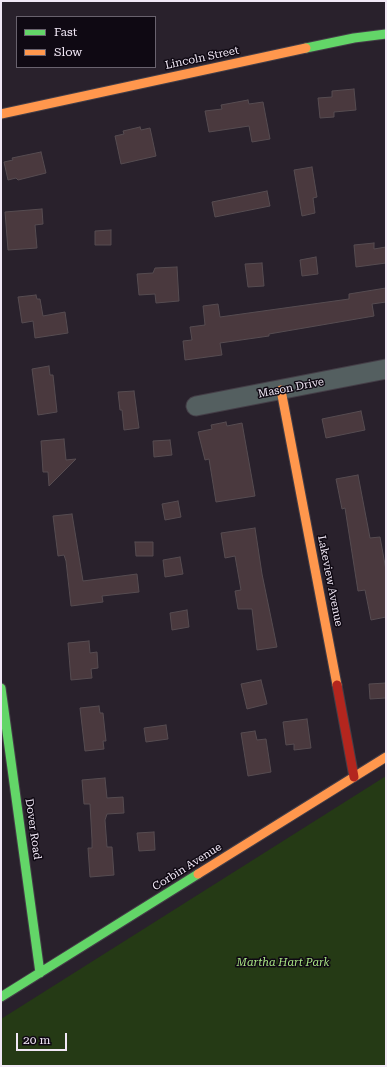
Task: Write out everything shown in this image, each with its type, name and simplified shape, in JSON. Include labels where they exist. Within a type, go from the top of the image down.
[{"type":"street","name":"Lincoln Street","points":[[1,114],[56,101],[347,40],[386,34]]},
{"type":"street","name":"Mason Drive","points":[[196,406],[386,369]]},
{"type":"street","name":"Lakeview Avenue","points":[[282,390],[354,777]]},
{"type":"street","name":"Dover Road","points":[[1,688],[40,973]]},
{"type":"street","name":"Corbin Avenue","points":[[1,997],[386,757]]},
{"type":"green space","name":"Martha Hart Park","points":[[386,776],[386,1066],[1,1066],[1,1019]]},
{"type":"building","points":[[354,89],[356,110],[334,112],[334,117],[320,118],[318,98],[332,97],[332,91]]},
{"type":"building","points":[[248,100],[249,104],[263,102],[270,139],[252,142],[249,126],[209,132],[205,111],[222,109],[221,105]]},
{"type":"building","points":[[140,127],[141,130],[150,128],[156,156],[121,164],[115,136],[124,134],[123,131]]},
{"type":"building","points":[[41,152],[46,173],[18,180],[16,178],[8,180],[4,162],[13,160],[12,158]]},
{"type":"building","points":[[312,167],[317,197],[313,198],[315,213],[302,216],[294,170]]},
{"type":"building","points":[[267,191],[270,206],[215,217],[212,202]]},
{"type":"building","points":[[42,209],[43,224],[35,225],[37,248],[8,250],[5,212]]},
{"type":"building","points":[[111,230],[111,245],[95,245],[95,231]]},
{"type":"building","points":[[374,243],[374,249],[386,247],[386,263],[356,267],[354,245]]},
{"type":"building","points":[[316,257],[318,274],[302,276],[300,260]]},
{"type":"building","points":[[262,263],[264,286],[248,287],[245,264]]},
{"type":"building","points":[[177,267],[179,301],[156,303],[155,294],[139,295],[137,274],[153,273],[155,268]]},
{"type":"building","points":[[386,288],[386,302],[372,304],[374,316],[269,334],[269,336],[220,343],[222,355],[185,360],[183,341],[192,340],[190,327],[205,325],[203,306],[218,304],[220,317],[349,299],[349,294]]},
{"type":"building","points":[[36,295],[37,299],[40,299],[43,316],[65,312],[68,333],[35,338],[33,321],[22,323],[18,297]]},
{"type":"building","points":[[49,366],[50,375],[53,375],[57,412],[38,415],[32,369]]},
{"type":"building","points":[[134,391],[139,428],[124,430],[118,392]]},
{"type":"building","points":[[361,411],[365,430],[326,438],[322,419]]},
{"type":"building","points":[[226,422],[227,426],[242,423],[255,496],[216,502],[209,459],[205,460],[198,432],[212,429],[211,425]]},
{"type":"building","points":[[64,439],[66,460],[76,459],[49,486],[48,472],[43,472],[41,441]]},
{"type":"building","points":[[170,440],[172,455],[154,457],[153,441]]},
{"type":"building","points":[[358,475],[370,538],[380,537],[386,570],[386,617],[371,620],[365,590],[358,591],[345,508],[342,509],[336,479]]},
{"type":"building","points":[[178,501],[181,517],[165,520],[162,504]]},
{"type":"building","points":[[72,514],[83,581],[137,574],[139,592],[102,596],[103,602],[71,606],[66,561],[64,555],[58,556],[53,516]]},
{"type":"building","points":[[255,528],[262,574],[277,647],[257,650],[252,609],[238,609],[235,591],[241,590],[235,556],[225,558],[221,533]]},
{"type":"building","points":[[135,542],[153,542],[153,556],[136,556]]},
{"type":"building","points":[[180,557],[183,574],[165,577],[163,560]]},
{"type":"building","points":[[187,610],[189,627],[172,630],[170,613]]},
{"type":"building","points":[[89,641],[90,653],[97,652],[98,668],[91,669],[92,678],[71,680],[68,643]]},
{"type":"building","points":[[261,680],[267,704],[247,709],[241,684]]},
{"type":"building","points":[[386,683],[386,698],[370,699],[369,684]]},
{"type":"building","points":[[99,706],[100,713],[103,713],[106,741],[103,741],[104,749],[85,751],[80,708]]},
{"type":"building","points":[[307,719],[311,748],[294,750],[294,744],[286,745],[283,722]]},
{"type":"building","points":[[166,725],[168,739],[146,742],[144,728]]},
{"type":"building","points":[[255,731],[257,740],[266,739],[271,772],[248,776],[241,733]]},
{"type":"building","points":[[105,778],[107,798],[123,797],[124,813],[107,814],[105,820],[107,847],[112,847],[114,875],[90,877],[88,848],[92,848],[92,840],[90,804],[84,804],[82,780]]},
{"type":"building","points":[[154,832],[155,850],[139,851],[137,833]]},
{"type":"traffic: fast","points":[[306,48],[354,38],[386,34]]},
{"type":"traffic: fast","points":[[1,688],[40,973]]},
{"type":"traffic: fast","points":[[1,997],[198,874]]},
{"type":"traffic: slow","points":[[1,114],[306,48]]},
{"type":"traffic: slow","points":[[281,390],[337,685]]},
{"type":"traffic: slow","points":[[198,874],[386,757]]},
{"type":"traffic: jam","points":[[337,685],[354,777]]}]
